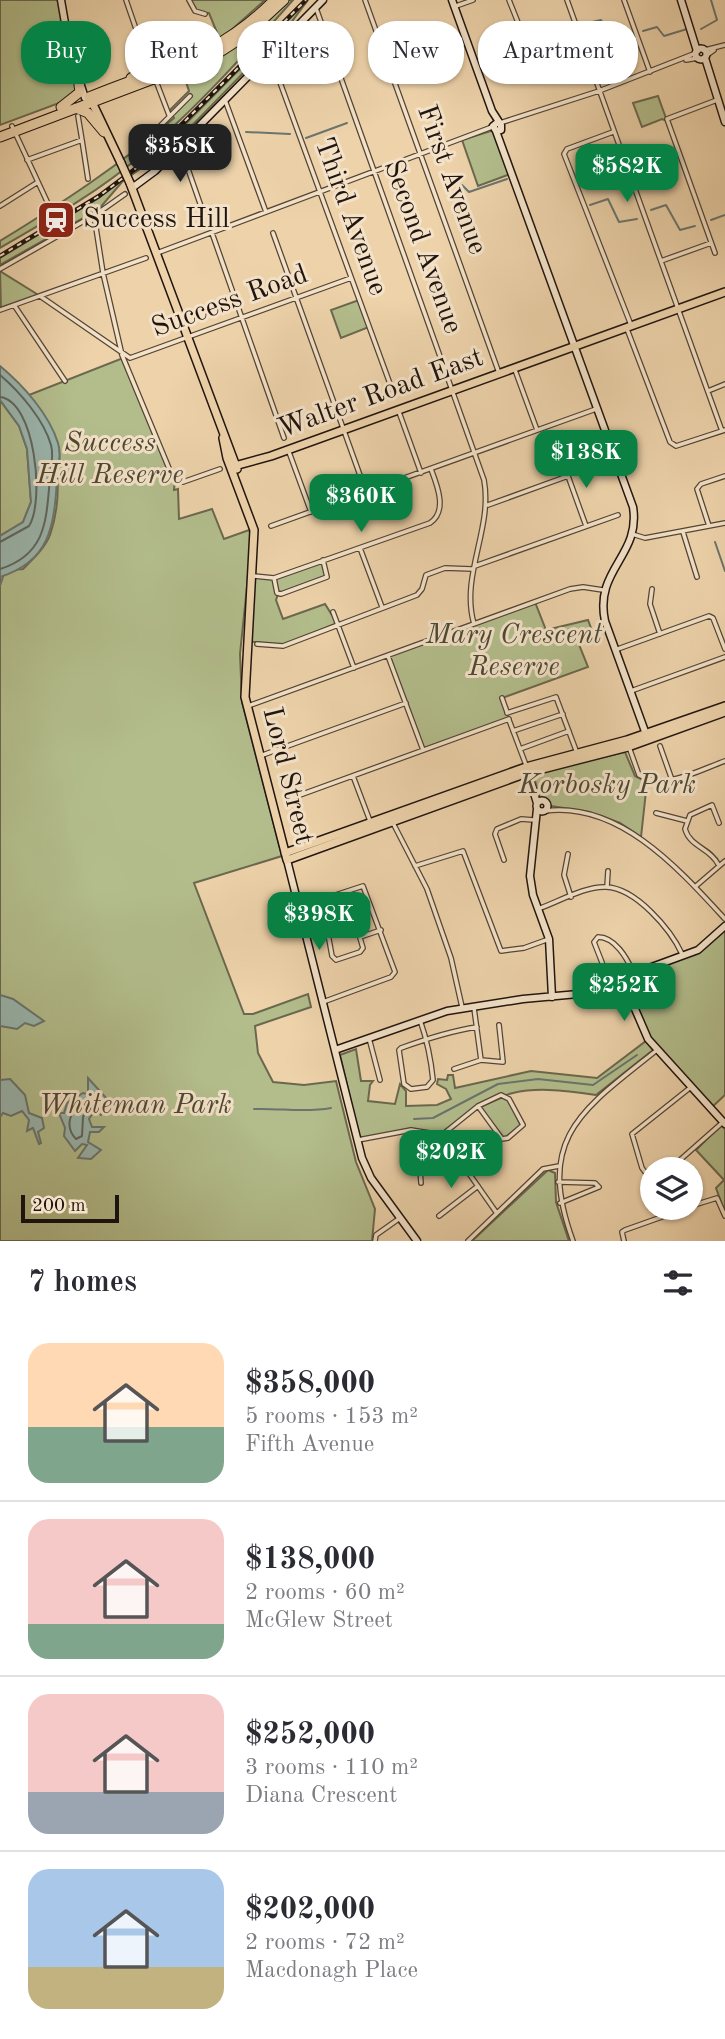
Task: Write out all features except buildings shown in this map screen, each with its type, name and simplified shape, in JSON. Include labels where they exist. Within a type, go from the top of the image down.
[{"type":"highway","points":[[223,43],[274,0]]},
{"type":"highway","points":[[223,51],[284,0]]},
{"type":"highway","points":[[77,112],[125,82]]},
{"type":"highway","points":[[61,107],[80,92],[81,84],[92,92],[92,101]]},
{"type":"highway","points":[[117,86],[125,84]]},
{"type":"highway","points":[[0,137],[13,128],[61,107],[112,95],[136,84]]},
{"type":"highway","points":[[0,131],[77,112],[88,113],[104,132]]},
{"type":"main road","name":"Lord Street","points":[[92,101],[115,151]]},
{"type":"main road","name":"Lord Street","points":[[92,101],[131,186],[157,253],[254,530],[246,706],[286,857]]},
{"type":"main road","name":"Walter Road East","points":[[233,467],[288,450],[725,290]]},
{"type":"main road","points":[[286,857],[370,823],[528,771],[628,747],[725,706]]},
{"type":"main road","points":[[286,857],[393,822],[577,753],[647,737],[725,712]]},
{"type":"street","points":[[61,0],[65,21]]},
{"type":"street","points":[[126,0],[132,21]]},
{"type":"street","points":[[189,0],[195,11],[205,15]]},
{"type":"street","points":[[303,21],[323,0]]},
{"type":"street","name":"First Avenue","points":[[365,0],[499,373]]},
{"type":"street","points":[[473,0],[454,3],[633,507],[632,534],[603,590],[605,621],[647,737]]},
{"type":"street","points":[[509,0],[517,21]]},
{"type":"street","points":[[568,0],[575,21]]},
{"type":"street","points":[[624,0],[650,72]]},
{"type":"street","points":[[681,0],[725,122]]},
{"type":"street","name":"Second Avenue","points":[[316,8],[484,480],[487,505],[473,568],[471,596],[474,624]]},
{"type":"street","points":[[157,253],[725,45]]},
{"type":"street","points":[[81,84],[92,101]]},
{"type":"street","points":[[157,84],[169,115]]},
{"type":"street","points":[[131,186],[180,146],[241,84]]},
{"type":"street","name":"Third Avenue","points":[[281,84],[393,392]]},
{"type":"street","points":[[597,84],[724,431],[676,446],[671,444],[564,154],[567,149],[613,132]]},
{"type":"street","points":[[141,145],[190,96]]},
{"type":"street","points":[[225,100],[266,212]]},
{"type":"street","points":[[715,254],[667,119],[717,100]]},
{"type":"street","points":[[77,112],[88,179]]},
{"type":"street","points":[[13,128],[51,210]]},
{"type":"street","points":[[27,160],[82,140]]},
{"type":"street","points":[[180,146],[203,212]]},
{"type":"street","points":[[0,206],[38,183]]},
{"type":"street","points":[[0,269],[125,194]]},
{"type":"street","points":[[94,215],[103,273],[122,355],[173,478],[183,482],[220,468]]},
{"type":"street","points":[[212,233],[284,438]]},
{"type":"street","points":[[274,233],[366,492]]},
{"type":"street","points":[[661,261],[711,243]]},
{"type":"street","points":[[0,310],[146,258]]},
{"type":"street","name":"Success Road","points":[[122,355],[130,358],[351,278]]},
{"type":"street","points":[[40,296],[122,355]]},
{"type":"street","points":[[14,305],[65,381]]},
{"type":"street","points":[[514,368],[537,430]]},
{"type":"street","points":[[708,391],[725,384]]},
{"type":"street","points":[[271,526],[598,408]]},
{"type":"street","points":[[398,409],[421,472]]},
{"type":"street","points":[[288,450],[311,512]]},
{"type":"street","points":[[563,463],[586,526]]},
{"type":"street","points":[[253,576],[274,578],[435,520],[440,498],[431,469]]},
{"type":"street","points":[[487,505],[568,476]]},
{"type":"street","points":[[710,527],[697,489],[701,484],[725,476]]},
{"type":"street","points":[[257,645],[283,646],[337,623],[419,594],[429,573],[445,568],[473,568],[618,515]]},
{"type":"street","points":[[632,534],[645,538],[725,523]]},
{"type":"street","points":[[683,532],[697,577]]},
{"type":"street","points":[[360,548],[382,607]]},
{"type":"street","points":[[274,578],[277,593],[281,594],[327,577],[323,561]]},
{"type":"street","points":[[246,706],[570,589],[583,587],[603,590]]},
{"type":"street","points":[[652,589],[650,604],[660,634]]},
{"type":"street","points":[[333,612],[354,668]]},
{"type":"street","points":[[615,650],[711,616],[725,649]]},
{"type":"street","points":[[388,656],[423,750]]},
{"type":"street","points":[[631,691],[725,657]]},
{"type":"street","points":[[507,713],[552,697],[557,698],[577,753]]},
{"type":"street","points":[[502,698],[543,807]]},
{"type":"street","points":[[260,756],[406,703]]},
{"type":"street","points":[[513,731],[563,714]]},
{"type":"street","points":[[289,799],[509,719]]},
{"type":"street","points":[[520,749],[569,731]]},
{"type":"street","points":[[660,746],[672,780]]},
{"type":"street","points":[[628,747],[639,775],[649,780],[672,780],[725,761]]},
{"type":"street","points":[[354,775],[370,823]]},
{"type":"street","points":[[718,864],[712,853],[690,840],[685,829],[687,821],[694,813],[712,805],[719,823]]},
{"type":"street","points":[[543,807],[536,820],[530,876],[549,939],[552,997]]},
{"type":"street","points":[[543,807],[587,812],[619,825],[696,886],[725,919]]},
{"type":"street","points":[[656,813],[687,821]]},
{"type":"street","points":[[504,860],[495,834],[497,829],[521,819],[536,820]]},
{"type":"street","points":[[393,822],[427,889],[447,947],[462,1007]]},
{"type":"street","points":[[415,866],[463,850],[501,951],[524,948],[549,939]]},
{"type":"street","points":[[568,854],[564,875],[571,897]]},
{"type":"street","name":"Lord Street","points":[[286,857],[366,1170],[417,1241]]},
{"type":"street","points":[[696,886],[718,864],[725,861]]},
{"type":"street","points":[[607,887],[608,871]]},
{"type":"street","points":[[308,904],[363,886],[395,974],[323,1002]]},
{"type":"street","points":[[538,909],[607,887],[627,894],[667,927],[683,956]]},
{"type":"street","points":[[351,924],[355,926],[360,937],[363,948],[360,952],[334,959],[328,937],[330,932],[351,924]]},
{"type":"street","points":[[335,1050],[462,1007],[570,996],[698,950],[725,926]]},
{"type":"street","points":[[360,937],[380,930]]},
{"type":"street","points":[[610,983],[594,942],[598,937],[604,937],[625,954],[634,974]]},
{"type":"street","points":[[622,979],[640,1026],[657,1050],[724,1123],[684,1157]]},
{"type":"street","points":[[474,1006],[481,1060]]},
{"type":"street","points":[[420,1020],[426,1039],[432,1082],[424,1087],[406,1088],[398,1051],[426,1039],[477,1027]]},
{"type":"street","points":[[454,1069],[481,1060],[503,1062],[499,1025]]},
{"type":"street","points":[[369,1038],[380,1080]]},
{"type":"street","points":[[573,1241],[560,1203],[558,1182],[559,1166],[569,1135],[583,1112],[657,1050]]},
{"type":"street","points":[[640,1161],[632,1134],[691,1086]]},
{"type":"street","points":[[442,1135],[478,1106],[494,1098],[506,1096],[523,1125],[508,1138],[502,1139],[478,1106]]},
{"type":"street","points":[[357,1140],[411,1130],[442,1135],[496,1213]]},
{"type":"street","points":[[411,1170],[437,1167],[456,1156]]},
{"type":"street","points":[[468,1241],[544,1169],[559,1166]]},
{"type":"street","points":[[420,1169],[421,1183]]},
{"type":"street","points":[[558,1182],[595,1184],[599,1187],[560,1203]]},
{"type":"street","points":[[439,1216],[478,1186]]},
{"type":"street","points":[[703,1203],[718,1198],[725,1216]]},
{"type":"street","points":[[374,1241],[376,1235],[400,1218]]},
{"type":"street","points":[[624,1241],[622,1232],[653,1220]]},
{"type":"green space","points":[[0,0],[61,0],[65,21],[21,21],[21,84],[79,85],[70,99],[0,125]]},
{"type":"green space","points":[[189,0],[265,0],[241,21],[237,21],[237,25],[223,37],[223,21],[212,21],[209,13],[198,13]]},
{"type":"green space","points":[[286,0],[293,0],[274,21],[261,21]]},
{"type":"green space","points":[[308,0],[292,21],[287,21]]},
{"type":"green space","points":[[237,41],[237,62],[223,77],[223,53]]},
{"type":"green space","points":[[237,72],[237,79],[173,145],[122,182],[99,209],[0,265],[0,258],[97,199],[153,157]]},
{"type":"green space","points":[[187,84],[216,84],[160,139],[123,170],[0,248],[0,241],[90,183],[174,118],[170,110],[189,91]]},
{"type":"green space","points":[[658,96],[667,121],[662,119],[642,127],[633,103]]},
{"type":"green space","points":[[494,130],[513,173],[478,186],[462,140]]},
{"type":"green space","points":[[0,271],[40,296],[1,310]]},
{"type":"green space","points":[[359,300],[369,327],[341,338],[331,310]]},
{"type":"green space","name":"Whiteman Park","points":[[123,358],[175,480],[179,519],[212,509],[224,539],[249,530],[252,538],[240,654],[242,702],[282,856],[194,883],[244,1014],[253,1014],[308,994],[311,1007],[255,1026],[258,1053],[273,1082],[304,1085],[336,1081],[356,1162],[375,1209],[372,1241],[0,1241],[0,571],[23,569],[45,544],[55,517],[58,481],[56,462],[46,427],[29,395]]},
{"type":"green space","points":[[0,400],[19,426],[27,449],[31,502],[23,522],[0,536]]},
{"type":"green space","points":[[323,561],[328,575],[278,594],[276,600],[283,619],[325,604],[337,623],[283,646],[248,641],[252,576],[274,578]]},
{"type":"green space","name":"Mary Crescent Reserve","points":[[535,602],[546,630],[588,620],[594,636],[578,642],[588,667],[502,698],[509,719],[423,750],[388,656]]},
{"type":"green space","name":"Korbosky Park","points":[[625,752],[635,776],[647,782],[641,837],[620,823],[590,812],[551,806],[540,799],[534,777],[537,773]]},
{"type":"green space","points":[[725,929],[725,1095],[710,1109],[648,1039],[623,980],[689,954]]},
{"type":"green space","points":[[646,1041],[653,1050],[596,1095],[549,1090],[513,1093],[496,1098],[441,1133],[412,1129],[363,1138],[359,1136],[340,1055],[356,1049],[361,1081],[373,1081],[368,1101],[395,1104],[400,1084],[406,1091],[406,1106],[437,1105],[451,1099],[446,1089],[437,1084],[438,1079],[447,1080],[448,1075],[453,1075],[455,1088],[531,1071],[597,1078]]},
{"type":"green space","points":[[503,1097],[508,1098],[521,1126],[504,1138],[480,1107]]},
{"type":"green space","points":[[721,1125],[725,1129],[725,1213],[716,1188],[724,1180],[696,1150]]},
{"type":"green space","points":[[548,1170],[555,1173],[556,1202],[569,1241],[472,1241]]},
{"type":"water","points":[[0,366],[18,382],[42,411],[54,432],[60,457],[54,513],[46,540],[30,562],[0,577],[0,536],[23,522],[31,502],[27,449],[19,426],[0,400]]},
{"type":"water","points":[[0,995],[13,999],[44,1021],[34,1026],[25,1023],[17,1029],[0,1026]]},
{"type":"water","points":[[88,1078],[108,1100],[101,1115],[95,1110],[89,1119],[92,1127],[104,1127],[99,1132],[90,1132],[88,1142],[101,1150],[91,1159],[78,1158],[87,1145],[82,1144],[75,1151],[64,1136],[65,1128],[59,1113],[64,1113],[67,1103],[83,1093],[88,1094]]},
{"type":"water","points":[[10,1079],[25,1095],[29,1113],[42,1118],[44,1128],[38,1132],[39,1144],[33,1128],[27,1131],[29,1120],[22,1111],[11,1116],[3,1113],[0,1117],[0,1080]]},
{"type":"waterway","points":[[701,29],[717,20],[711,0]]},
{"type":"waterway","points":[[597,21],[602,21]]},
{"type":"waterway","points":[[643,31],[657,27],[664,36],[687,29]]},
{"type":"waterway","points":[[306,138],[347,123]]},
{"type":"waterway","points":[[246,132],[290,134]]},
{"type":"waterway","points":[[462,185],[469,192],[507,179]]},
{"type":"waterway","points":[[590,205],[608,199],[619,222],[637,219]]},
{"type":"waterway","points":[[651,210],[666,205],[680,230],[695,226]]},
{"type":"waterway","points":[[711,220],[725,215]]},
{"type":"waterway","points":[[715,542],[725,571]]},
{"type":"waterway","points":[[0,586],[3,577]]},
{"type":"waterway","points":[[414,1119],[433,1118],[498,1084],[538,1079],[593,1085],[637,1055]]},
{"type":"waterway","points":[[254,1109],[331,1108]]},
{"type":"railway","points":[[0,256],[99,196],[143,163],[306,0]]},
{"type":"place","name":"Success Hill","points":[[56,220]]},
{"type":"park label","name":"Success Hill Reserve","points":[[110,460]]}]
